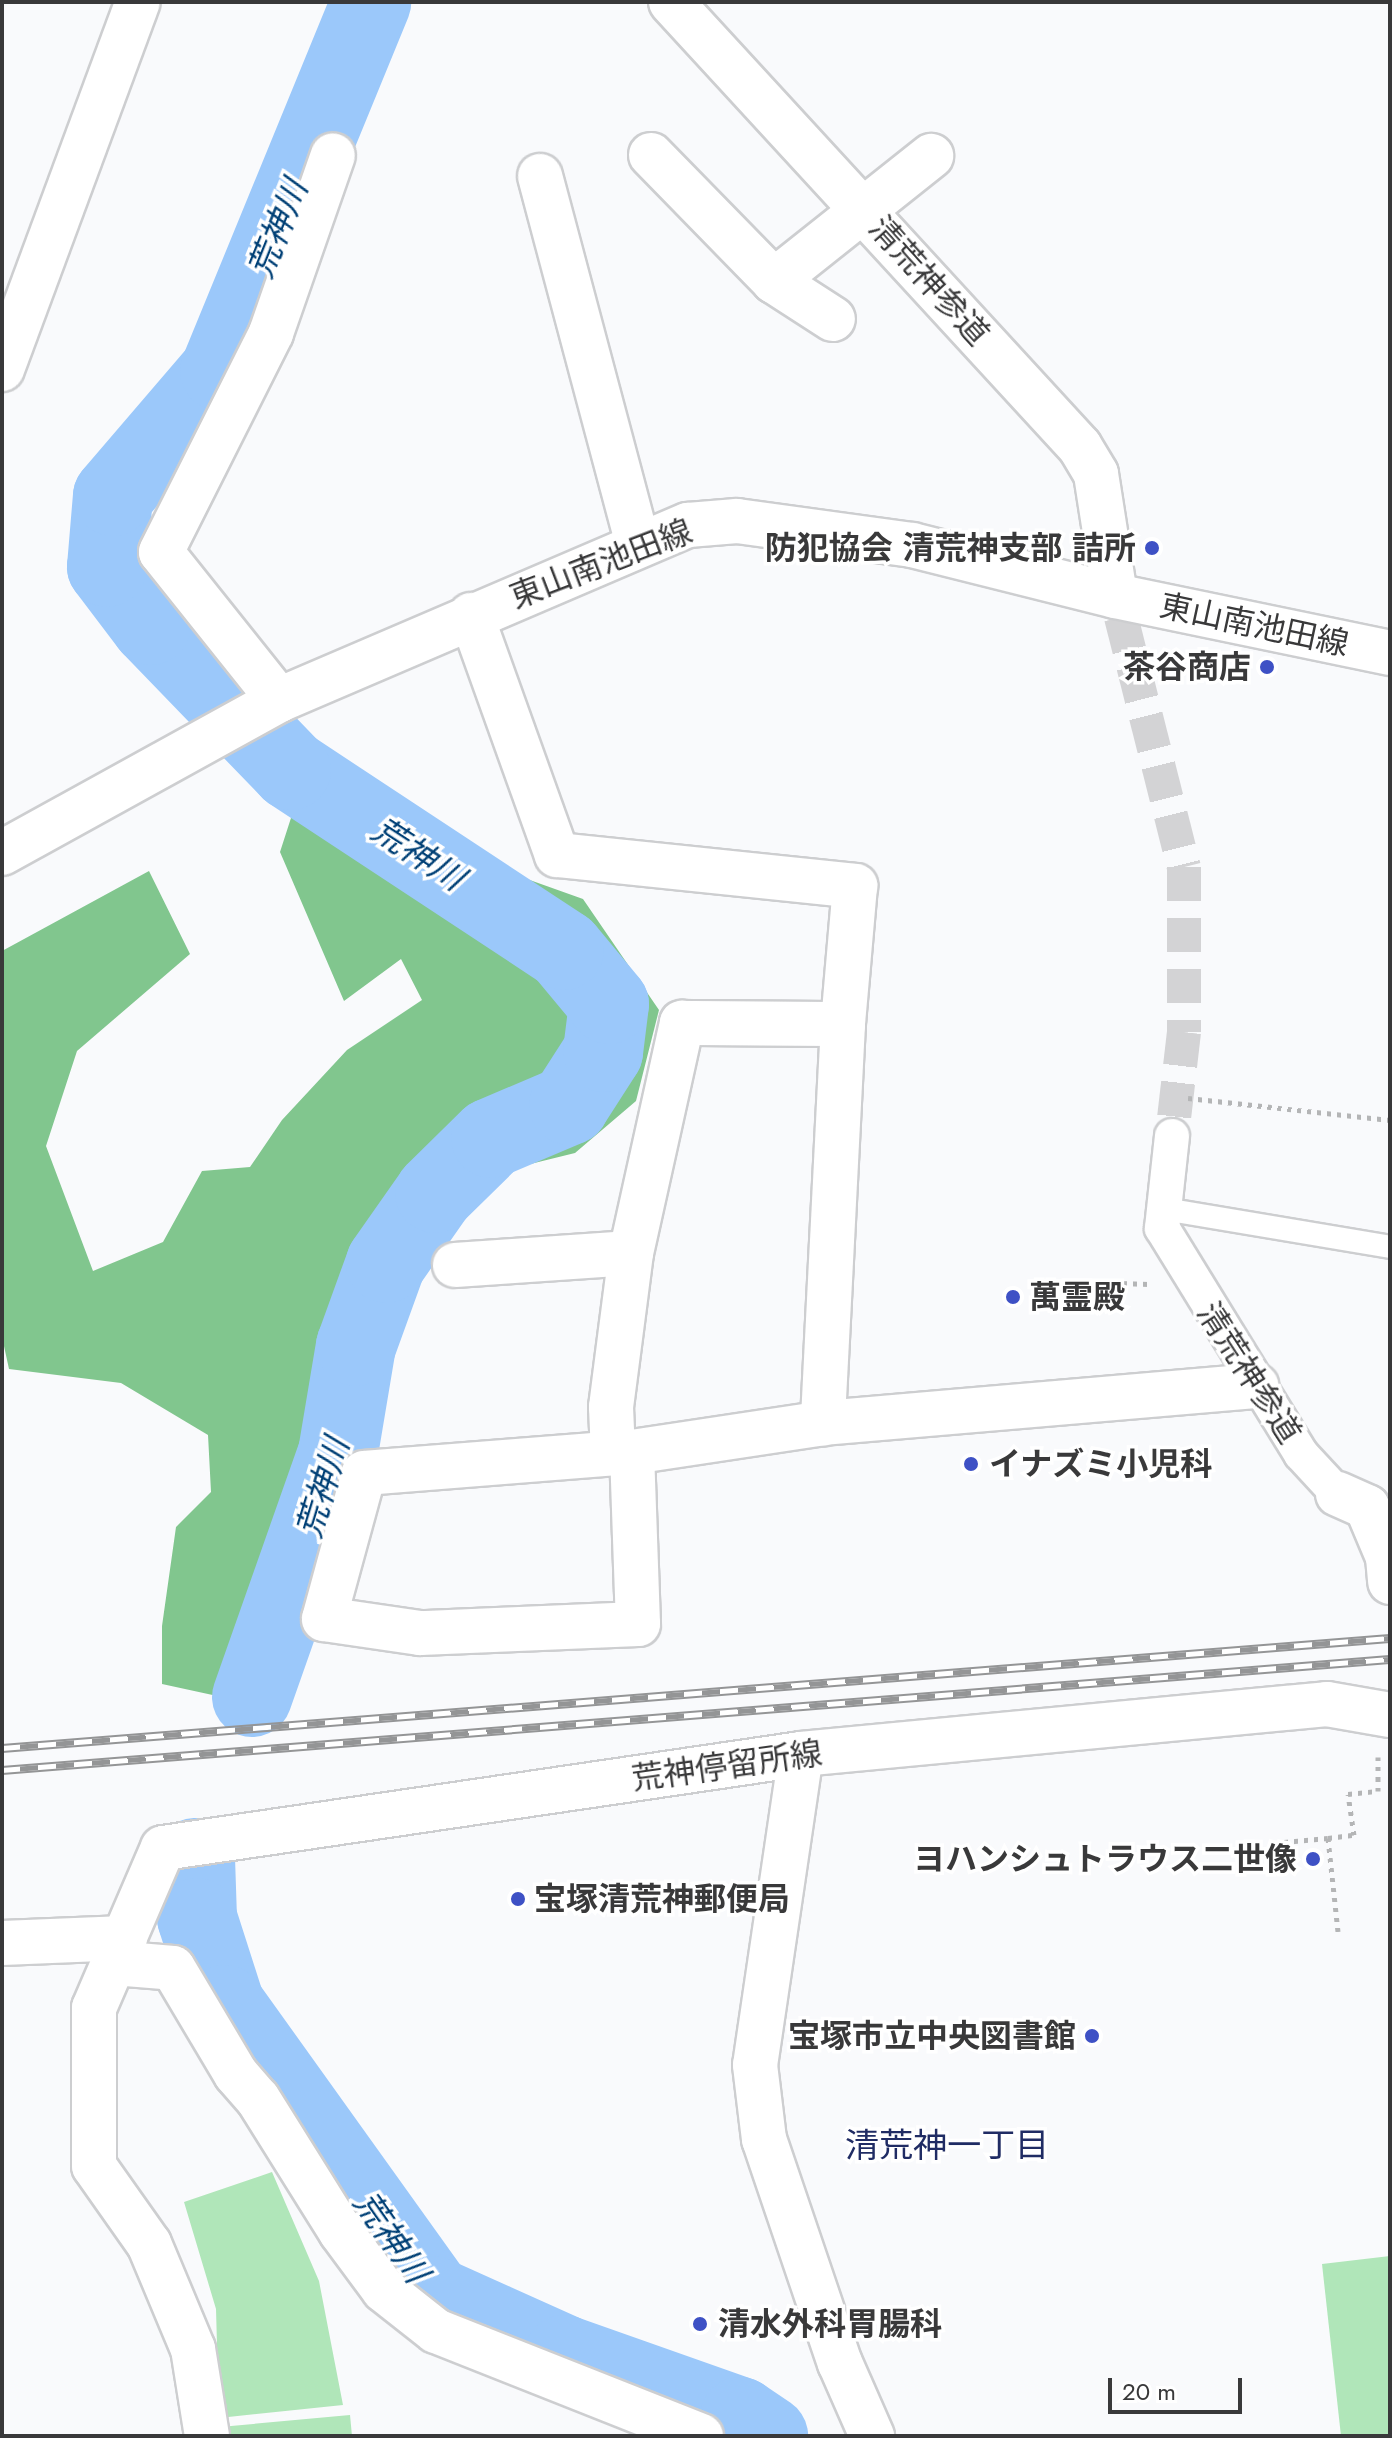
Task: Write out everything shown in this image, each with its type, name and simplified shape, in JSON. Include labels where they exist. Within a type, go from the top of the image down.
[{"type":"street","points":[[2,369],[138,2]]},
{"type":"street","name":"清荒神参道","points":[[671,2],[1080,447],[1096,474],[1115,596]]},
{"type":"street","points":[[271,705],[161,552],[271,333],[333,155]]},
{"type":"street","points":[[651,155],[774,281],[833,319]]},
{"type":"street","points":[[774,281],[931,156]]},
{"type":"street","points":[[540,176],[638,544]]},
{"type":"street","name":"東山南池田線","points":[[2,853],[271,705],[471,615],[688,525],[737,521],[912,545],[1115,596],[1390,653]]},
{"type":"street","points":[[471,615],[557,855],[855,886],[843,1024],[823,1423]]},
{"type":"street","points":[[843,1024],[682,1023],[631,1253],[611,1407],[622,1453],[638,1624],[420,1633],[324,1619],[364,1473],[622,1453],[823,1423],[1256,1386]]},
{"type":"street","name":"清荒神参道","points":[[1172,1136],[1162,1228],[1256,1386],[1301,1454],[1365,1500],[1388,1557],[1390,1582]]},
{"type":"street","points":[[455,1265],[631,1253]]},
{"type":"street","name":"荒神停留所線","points":[[120,1950],[163,1848],[801,1754],[1327,1704],[1387,1732]]},
{"type":"street","points":[[801,1754],[755,2065],[764,2139],[840,2363],[872,2436]]},
{"type":"street","points":[[2,1943],[120,1950],[173,1968],[236,2074],[258,2099],[341,2232],[384,2290],[436,2331],[701,2436]]},
{"type":"street","points":[[120,1950],[94,2008],[94,2166],[149,2244],[188,2336],[207,2436]]},
{"type":"lane","points":[[1164,1209],[1390,1247]]},
{"type":"path","points":[[1179,1097],[1390,1120]]},
{"type":"path","points":[[1063,1281],[1146,1284]]},
{"type":"path","points":[[1284,1842],[1354,1835],[1348,1794],[1378,1791],[1374,1763],[1387,1732]]},
{"type":"path","points":[[1328,1838],[1338,1931]]},
{"type":"green space","points":[[300,790],[389,802],[496,868],[583,899],[659,1010],[636,1101],[575,1153],[494,1173],[389,1318],[288,1595],[231,1699],[162,1684],[162,1626],[176,1527],[211,1492],[208,1435],[121,1383],[9,1369],[2,1337],[2,951],[149,871],[190,954],[77,1051],[46,1146],[93,1271],[163,1242],[202,1171],[250,1167],[282,1120],[347,1050],[422,1000],[401,959],[344,1001],[280,852]]},
{"type":"green space","points":[[272,2172],[319,2281],[343,2405],[219,2418],[216,2309],[184,2202]]},
{"type":"green space","points":[[1390,2256],[1390,2436],[1341,2436],[1322,2264]]},
{"type":"green space","points":[[350,2415],[352,2436],[221,2436],[220,2427]]},
{"type":"waterway","name":"荒神川","points":[[252,1697],[338,1453],[356,1346],[386,1263],[435,1193],[491,1138],[569,1105],[603,1052],[609,1004],[564,950],[291,770],[151,625],[107,567],[113,496],[220,371],[371,2]]},
{"type":"waterway","name":"荒神川","points":[[195,1858],[197,1918],[225,2005],[433,2296],[564,2355],[740,2417],[768,2436]]},
{"type":"tunnel","points":[[1121,617],[1184,867],[1184,1032],[1172,1136]]},
{"type":"railway","points":[[2,1748],[1390,1638]]},
{"type":"railway","points":[[2,1770],[1390,1659]]},
{"type":"place","name":"防犯協会 清荒神支部 詰所","points":[[1152,548]]},
{"type":"place","name":"茶谷商店","points":[[1267,667]]},
{"type":"place","name":"萬霊殿","points":[[1013,1297]]},
{"type":"place","name":"イナズミ小児科","points":[[971,1464]]},
{"type":"place","name":"ヨハンシュトラウス二世像","points":[[1313,1859]]},
{"type":"place","name":"宝塚清荒神郵便局","points":[[518,1899]]},
{"type":"place","name":"宝塚市立中央図書館","points":[[1092,2036]]},
{"type":"place","name":"清水外科胃腸科","points":[[700,2324]]},
{"type":"district","name":"清荒神一丁目","points":[[947,2146]]}]
